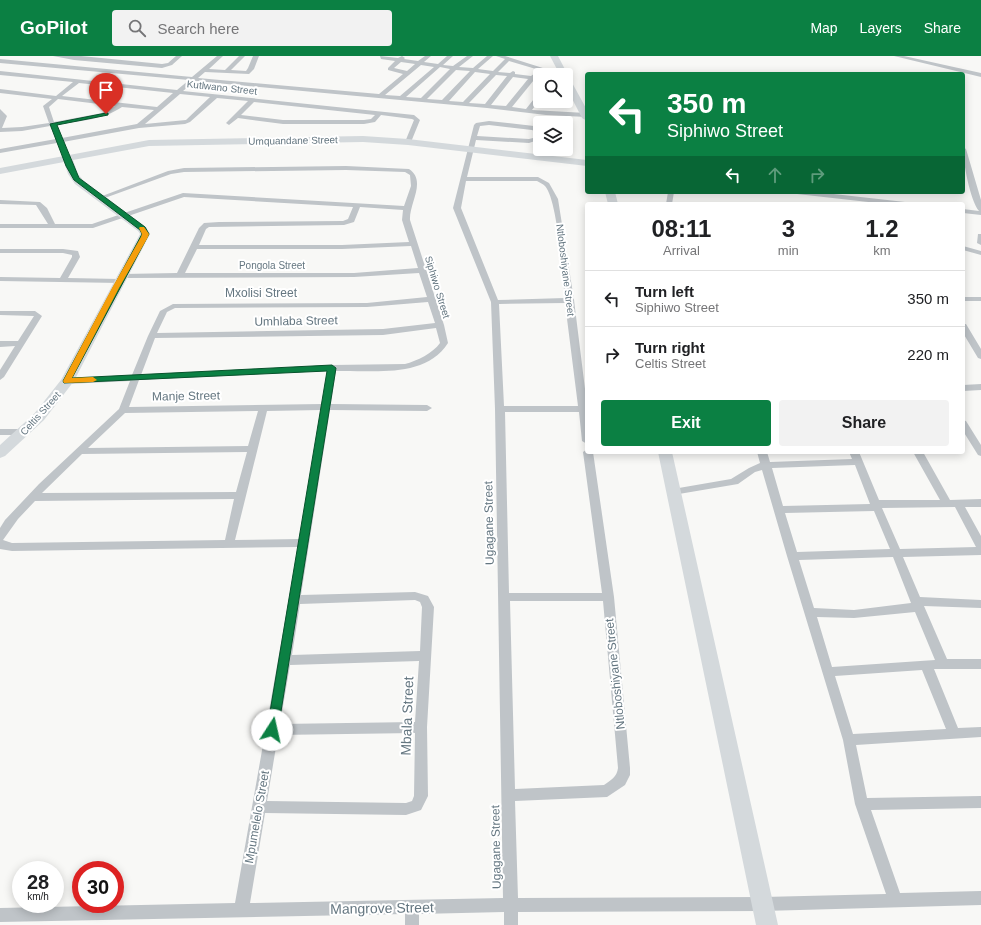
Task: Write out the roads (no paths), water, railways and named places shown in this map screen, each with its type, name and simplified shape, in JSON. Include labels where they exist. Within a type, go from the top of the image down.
[{"type":"street","points":[[56,56],[162,66],[170,64],[179,56]]},
{"type":"street","points":[[139,126],[220,56]]},
{"type":"street","points":[[226,72],[242,56]]},
{"type":"street","points":[[202,70],[248,72],[256,56]]},
{"type":"street","points":[[383,56],[382,58],[384,59],[531,78]]},
{"type":"street","points":[[405,56],[390,69],[408,73]]},
{"type":"street","points":[[380,96],[428,56]]},
{"type":"street","points":[[401,98],[450,56]]},
{"type":"street","points":[[422,100],[454,68],[470,56]]},
{"type":"street","points":[[444,102],[473,71],[490,56]]},
{"type":"street","points":[[500,56],[536,68]]},
{"type":"street","points":[[554,56],[560,68]]},
{"type":"street","points":[[897,56],[981,75]]},
{"type":"street","points":[[464,104],[508,59]]},
{"type":"street","points":[[0,61],[585,116]]},
{"type":"street","points":[[487,106],[510,76],[523,63]]},
{"type":"street","name":"Kutlwano Street","points":[[0,73],[416,118],[417,120],[408,142]]},
{"type":"street","points":[[507,109],[531,78]]},
{"type":"street","name":"Celtis Street","points":[[0,453],[25,432],[49,406],[67,381],[145,234],[142,228],[76,179],[46,106],[77,82]]},
{"type":"street","points":[[0,91],[158,109]]},
{"type":"street","points":[[573,92],[585,114]]},
{"type":"street","points":[[0,150],[60,141],[139,126],[183,123],[188,121],[215,96]]},
{"type":"street","points":[[230,123],[253,100]]},
{"type":"street","points":[[0,111],[4,116],[0,128],[16,130],[106,114],[122,104]]},
{"type":"street","points":[[528,111],[533,104]]},
{"type":"street","points":[[236,116],[283,122],[364,122],[373,121],[380,113]]},
{"type":"street","points":[[483,123],[534,128],[539,132],[536,139],[529,141],[473,138],[477,126],[483,123]]},
{"type":"street","name":"Ugagane Street","points":[[473,138],[458,211],[495,302],[500,409],[511,925]]},
{"type":"street","name":"Umquandane Street","points":[[0,171],[134,145],[164,142],[363,139],[408,142],[585,163]]},
{"type":"street","points":[[965,158],[970,179],[981,209]]},
{"type":"street","name":"Siphiwo Street","points":[[67,381],[332,368],[400,367],[412,365],[442,346],[444,339],[406,220],[406,208],[414,185],[414,176],[407,170],[184,170],[170,172],[100,198]]},
{"type":"street","name":"Ntloboshiyane Street","points":[[465,179],[541,180],[547,184],[555,199],[570,300],[585,425]]},
{"type":"street","points":[[815,194],[887,202]]},
{"type":"street","points":[[0,226],[93,226],[182,195],[406,208]]},
{"type":"street","points":[[0,202],[38,204],[43,208],[53,226]]},
{"type":"street","points":[[180,276],[203,228],[209,225],[344,223],[351,220],[357,206]]},
{"type":"street","points":[[965,211],[981,213]]},
{"type":"street","points":[[966,249],[981,244],[981,236]]},
{"type":"street","points":[[194,247],[342,247],[414,244]]},
{"type":"street","points":[[966,249],[981,253]]},
{"type":"street","points":[[0,251],[63,251],[75,253],[76,256],[63,280]]},
{"type":"street","name":"Pongola Street","points":[[0,279],[63,280],[180,276],[354,275],[422,270]]},
{"type":"street","name":"Mxolisi Street","points":[[123,410],[152,336],[164,311],[168,308],[178,305],[351,305],[431,299]]},
{"type":"street","points":[[965,299],[981,299]]},
{"type":"street","points":[[495,302],[570,300]]},
{"type":"street","points":[[0,313],[30,312],[37,314],[38,318],[20,343],[0,377]]},
{"type":"street","name":"Umhlaba Street","points":[[152,336],[384,332],[440,325]]},
{"type":"street","points":[[965,329],[981,356]]},
{"type":"street","points":[[0,344],[20,343]]},
{"type":"street","name":"Mpumelelo Street","points":[[241,911],[258,807],[285,660],[302,543],[332,368]]},
{"type":"street","points":[[965,388],[981,387]]},
{"type":"street","name":"Manje Street","points":[[123,410],[326,407],[426,408]]},
{"type":"street","points":[[229,544],[263,408]]},
{"type":"street","points":[[500,409],[583,409]]},
{"type":"street","points":[[0,537],[7,526],[33,497],[123,410]]},
{"type":"street","points":[[965,426],[981,453]]},
{"type":"street","points":[[0,432],[25,432]]},
{"type":"street","points":[[79,451],[252,449]]},
{"type":"street","name":"Ntloboshiyane Street","points":[[508,795],[607,791],[620,781],[624,775],[608,597],[588,454]]},
{"type":"street","points":[[666,454],[673,492],[767,925]]},
{"type":"street","points":[[763,454],[792,556],[849,740],[862,804],[895,900]]},
{"type":"street","points":[[855,454],[943,664]]},
{"type":"street","points":[[919,454],[947,503]]},
{"type":"street","points":[[673,492],[734,482],[752,470],[766,464],[858,462]]},
{"type":"street","points":[[33,497],[240,496]]},
{"type":"street","points":[[958,503],[981,546]]},
{"type":"street","points":[[779,510],[981,503]]},
{"type":"street","points":[[0,543],[4,546],[12,547],[302,543]]},
{"type":"street","points":[[792,556],[896,554],[964,550],[981,551]]},
{"type":"street","name":"Mbala Street","points":[[258,807],[412,808],[416,806],[421,796],[421,727],[428,607],[424,599],[420,597],[294,600]]},
{"type":"street","points":[[504,597],[608,597]]},
{"type":"street","points":[[810,612],[854,614],[917,604],[981,604]]},
{"type":"street","points":[[285,660],[424,656]]},
{"type":"street","points":[[828,672],[943,664],[981,664]]},
{"type":"street","points":[[926,665],[954,733]]},
{"type":"street","points":[[272,730],[421,727]]},
{"type":"street","points":[[849,740],[981,732]]},
{"type":"street","points":[[862,804],[981,802]]},
{"type":"street","name":"Mangrove Street","points":[[0,915],[510,905],[763,904],[981,898]]},
{"type":"street","points":[[412,907],[412,925]]}]
